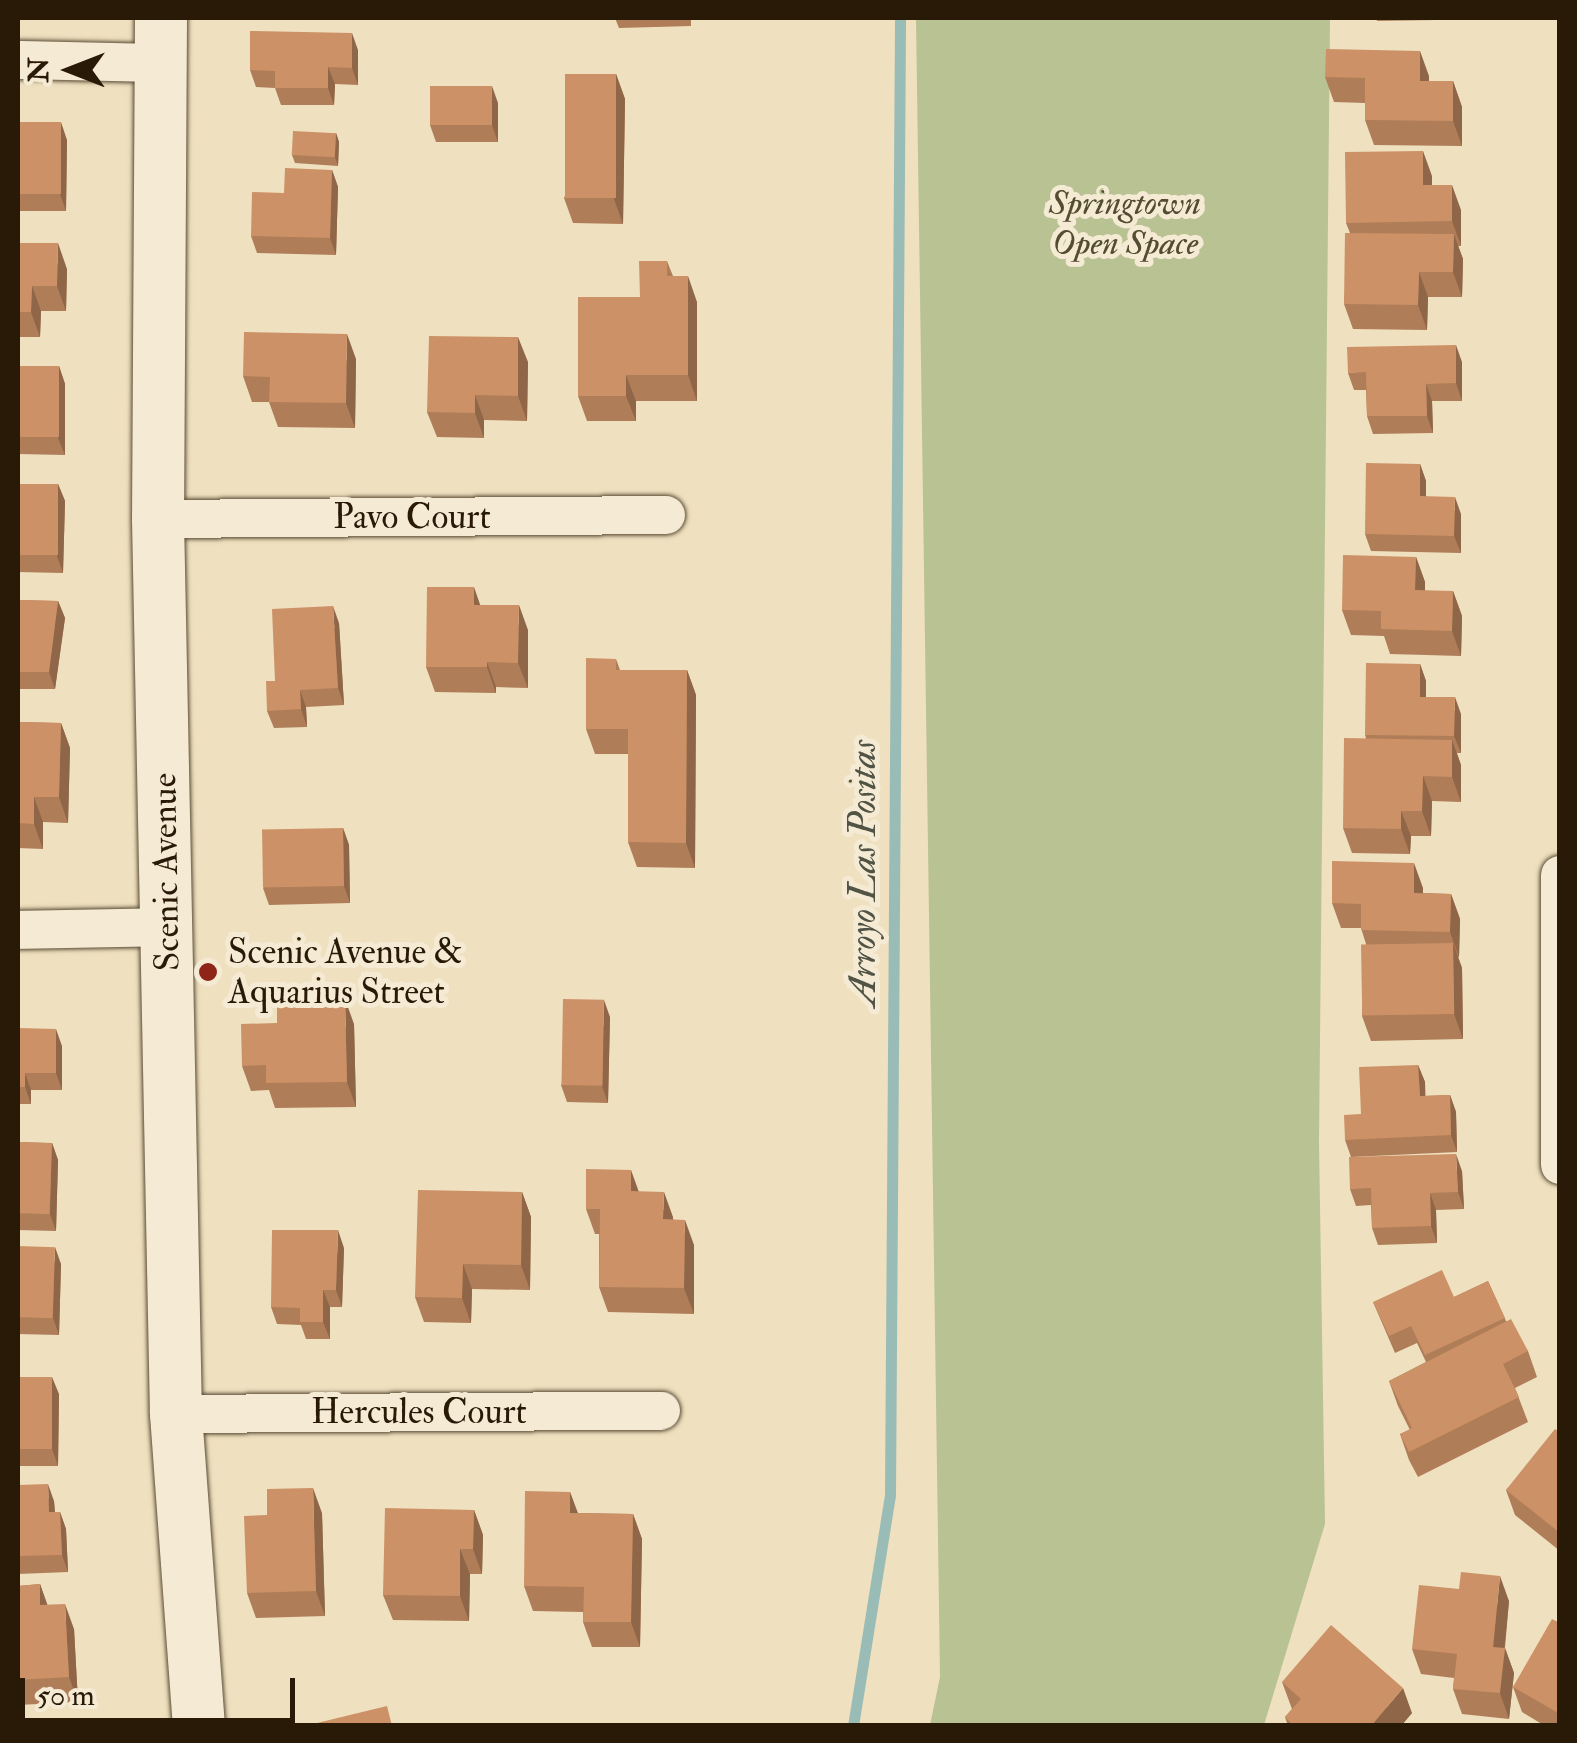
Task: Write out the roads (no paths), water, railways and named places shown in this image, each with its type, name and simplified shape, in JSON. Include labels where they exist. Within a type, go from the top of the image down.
[{"type":"street","points":[[18,60],[161,40]]},
{"type":"street","name":"Scenic Avenue","points":[[161,40],[158,519],[176,1414],[199,1726]]},
{"type":"street","name":"Pavo Court","points":[[158,519],[666,516]]},
{"type":"street","points":[[1560,876],[1560,1165]]},
{"type":"street","points":[[18,930],[168,927]]},
{"type":"street","name":"Hercules Court","points":[[176,1414],[661,1410]]},
{"type":"waterway","name":"Arroyo Las Positas","points":[[853,1726],[890,1495],[900,18]]},
{"type":"place","name":"Scenic Avenue & Aquarius Street","points":[[208,972]]},
{"type":"park label","name":"Springtown Open Space","points":[[1125,223]]}]
